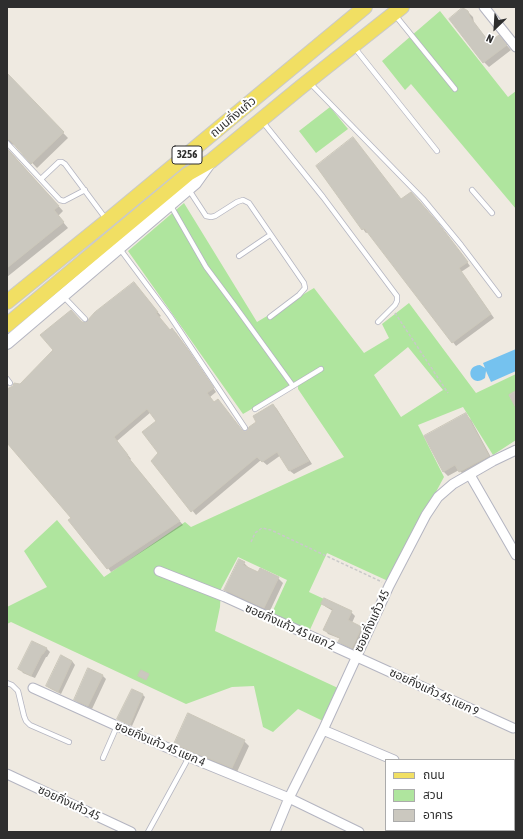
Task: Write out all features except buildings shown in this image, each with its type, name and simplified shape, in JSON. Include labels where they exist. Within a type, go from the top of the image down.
[{"type":"main road","name":"ถนนกิ่งแก้ว","points":[[7,302],[365,7]]},
{"type":"main road","name":"ถนนกิ่งแก้ว","points":[[7,325],[188,174],[211,161],[398,10]]},
{"type":"main road","name":"ถนนกิ่งแก้ว","points":[[7,342],[195,183],[211,161]]},
{"type":"street","points":[[484,7],[516,47]]},
{"type":"street","name":"ซอยกิ่งแก้ว 45","points":[[275,832],[289,798],[323,730],[389,586],[426,515],[438,497],[453,484],[493,461],[516,450]]},
{"type":"street","points":[[470,475],[516,555]]},
{"type":"street","name":"ซอยกิ่งแก้ว 45 แยก 2","points":[[158,571],[225,597],[356,656]]},
{"type":"street","name":"ซอยกิ่งแก้ว 45 แยก 9","points":[[356,656],[512,728]]},
{"type":"street","name":"ซอยกิ่งแก้ว 45 แยก 4","points":[[32,688],[189,757],[289,798],[359,832]]},
{"type":"street","points":[[323,730],[392,759]]},
{"type":"street","name":"ซอยกิ่งแก้ว 45","points":[[7,774],[131,832]]},
{"type":"lane","points":[[398,10],[455,89]]},
{"type":"lane","points":[[353,46],[437,151]]},
{"type":"lane","points":[[309,81],[423,199],[461,245],[499,295]]},
{"type":"lane","points":[[261,120],[323,197],[397,296],[395,305],[378,322]]},
{"type":"lane","points":[[7,143],[60,200],[64,201],[85,190]]},
{"type":"lane","points":[[41,179],[59,162],[62,162],[85,190],[107,221]]},
{"type":"lane","points":[[188,189],[206,216],[215,216],[237,202],[244,200],[248,203],[304,283],[305,288],[300,295],[270,317]]},
{"type":"lane","points":[[472,190],[492,213]]},
{"type":"lane","points":[[170,204],[206,267],[293,386]]},
{"type":"lane","points":[[239,256],[270,235]]},
{"type":"lane","points":[[119,248],[170,316],[244,428]]},
{"type":"lane","points":[[62,295],[85,319]]},
{"type":"lane","points":[[255,409],[321,369]]},
{"type":"lane","points":[[7,683],[12,685],[18,691],[24,716],[30,725],[69,742]]},
{"type":"lane","points":[[103,758],[117,726]]},
{"type":"lane","points":[[148,832],[189,757]]},
{"type":"path","points":[[391,308],[448,393]]},
{"type":"path","points":[[251,542],[255,533],[262,528],[271,530],[389,586]]},
{"type":"green space","points":[[440,11],[508,97],[516,91],[516,209],[411,84],[405,90],[382,61]]},
{"type":"green space","points":[[330,107],[348,129],[316,153],[299,131]]},
{"type":"green space","points":[[184,203],[257,322],[314,288],[364,353],[389,338],[382,324],[409,303],[476,393],[516,374],[516,391],[509,395],[516,408],[516,440],[493,455],[463,407],[418,425],[444,477],[388,581],[327,553],[309,592],[324,599],[308,634],[271,615],[287,580],[238,557],[221,589],[220,607],[215,631],[338,688],[323,721],[298,709],[273,732],[263,727],[254,686],[232,687],[186,704],[11,622],[7,624],[7,607],[47,587],[24,551],[57,520],[104,577],[185,522],[191,527],[344,457],[298,389],[298,382],[243,414],[128,251]],"holes":[[[408,347],[443,390],[401,417],[374,375]]]},
{"type":"water","points":[[516,349],[516,371],[491,382],[486,371],[485,378],[480,381],[476,381],[471,376],[470,372],[475,366],[480,365],[485,368],[483,363]]}]
